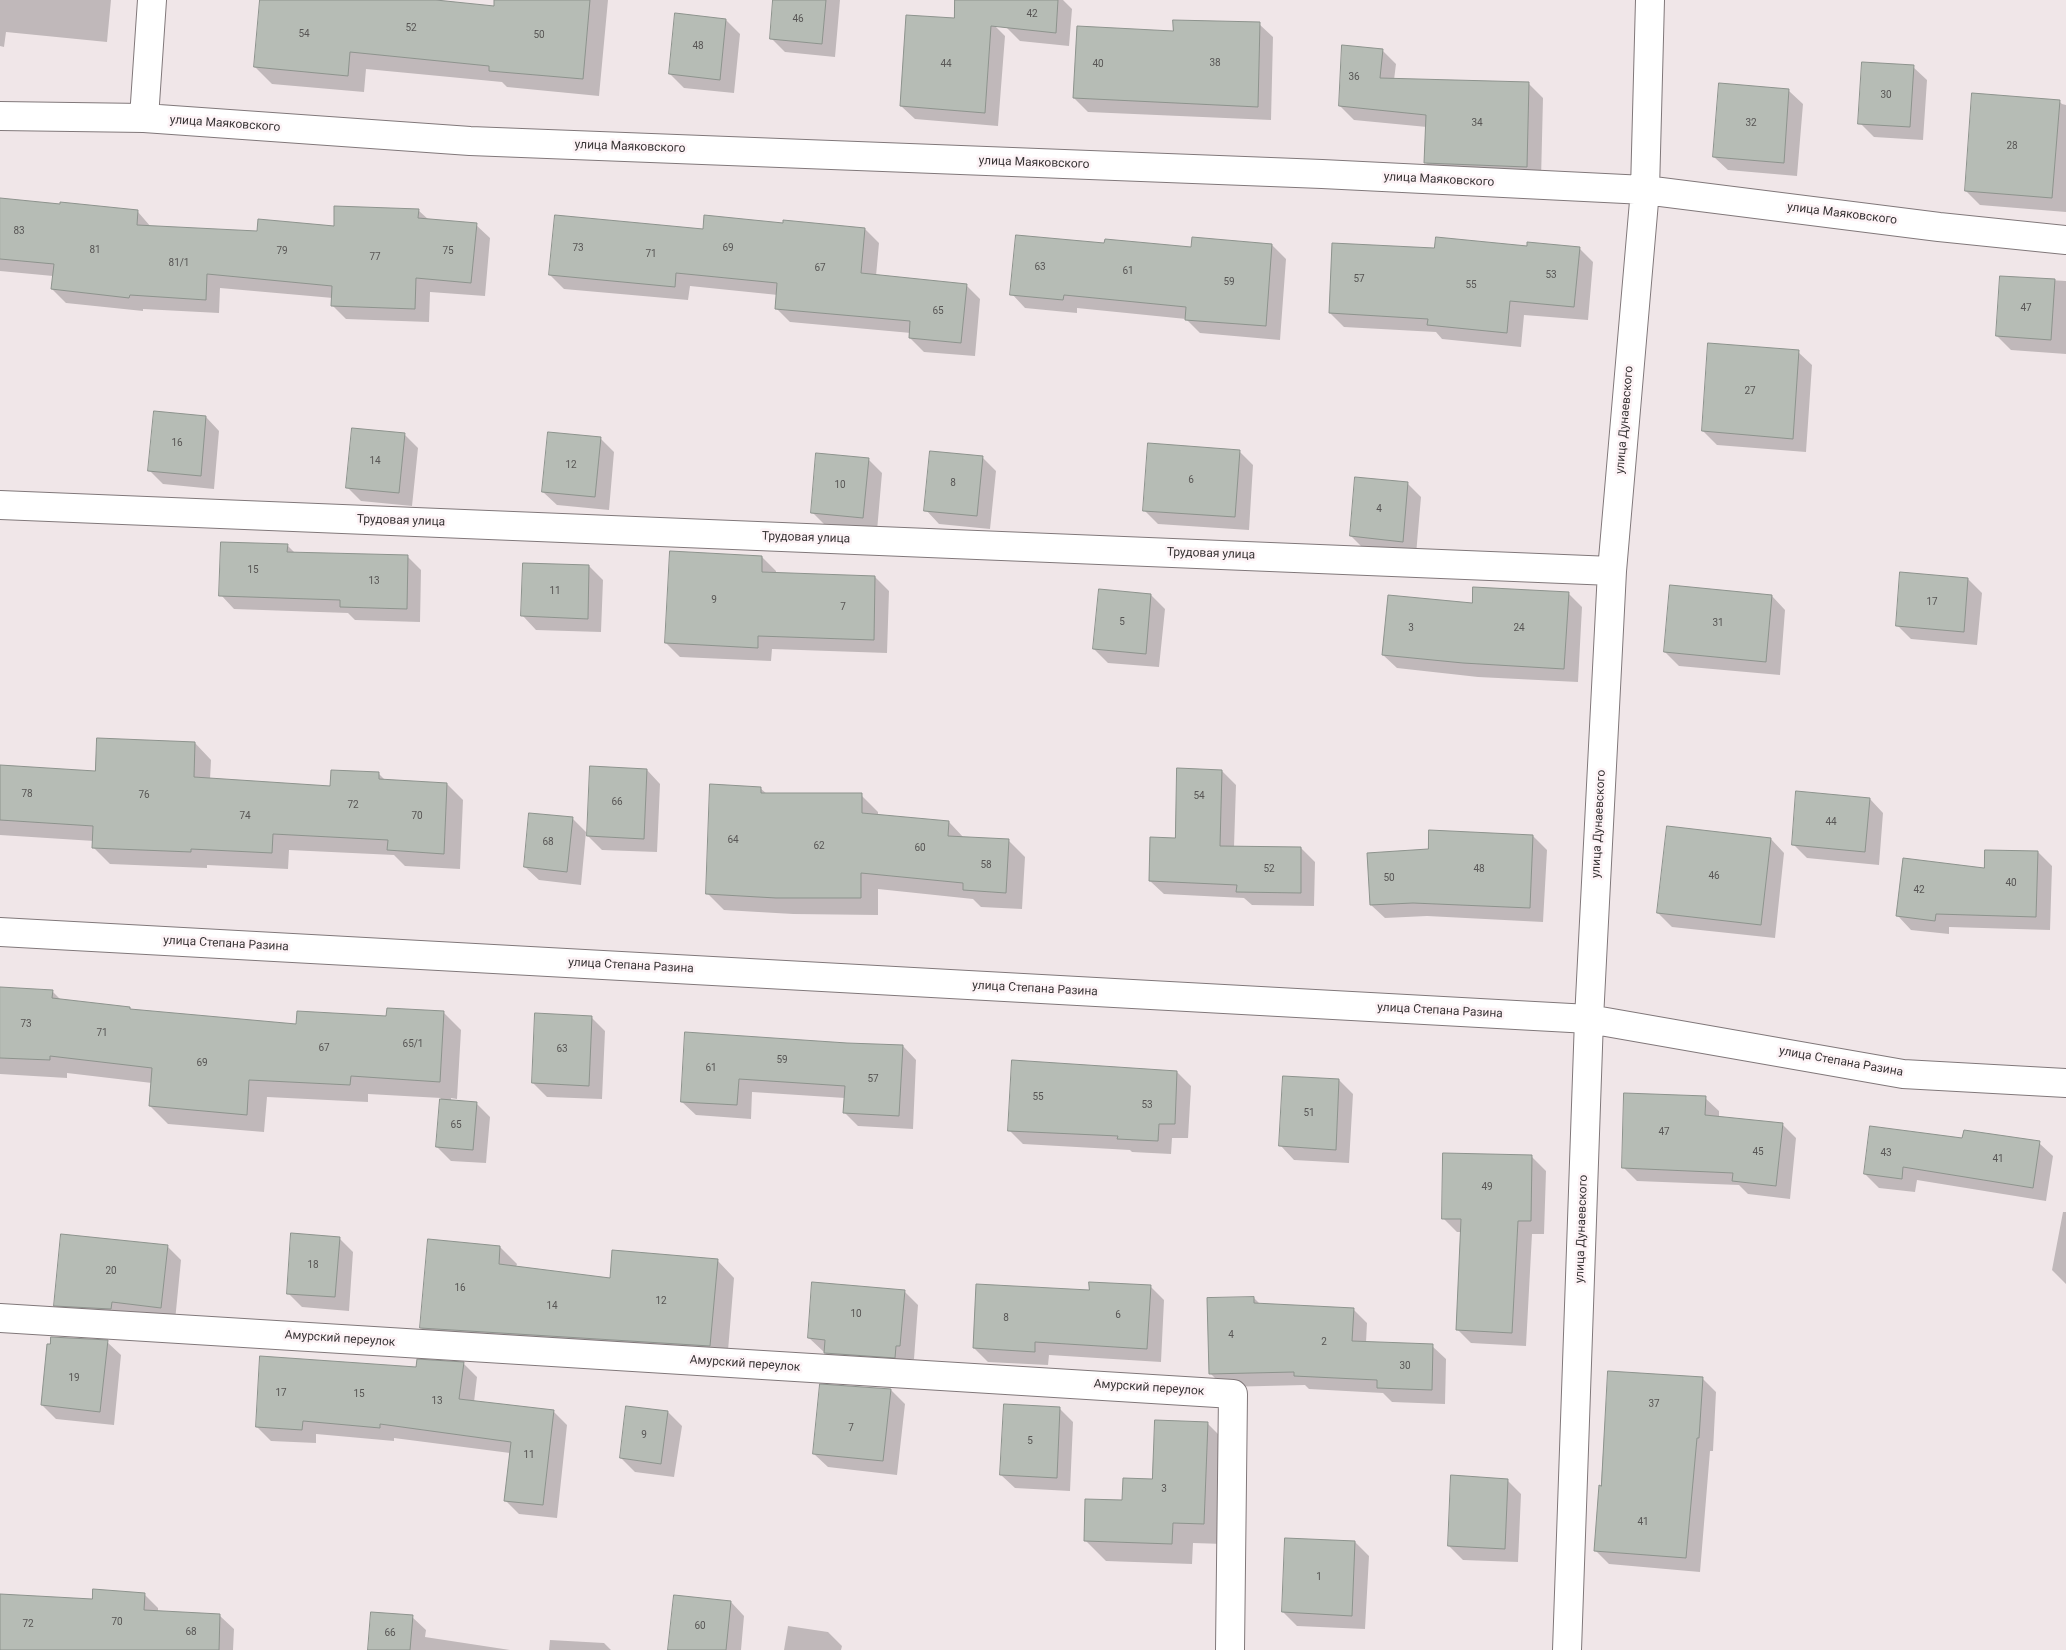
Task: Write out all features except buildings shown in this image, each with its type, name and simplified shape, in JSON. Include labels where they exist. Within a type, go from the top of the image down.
[{"type":"street","points":[[144,118],[152,0]]},
{"type":"street","name":"улица Дунаевского","points":[[1567,1650],[1589,1019],[1612,571],[1645,190],[1650,0]]},
{"type":"street","name":"улица Маяковского","points":[[0,116],[144,118],[480,141],[1312,174],[1645,190],[2066,240]]},
{"type":"street","name":"Трудовая улица","points":[[0,505],[1612,571]]},
{"type":"street","name":"улица Степана Разина","points":[[0,932],[1589,1019],[1902,1074],[2066,1083]]},
{"type":"street","name":"Амурский переулок","points":[[0,1318],[1234,1394],[1230,1650]]}]
